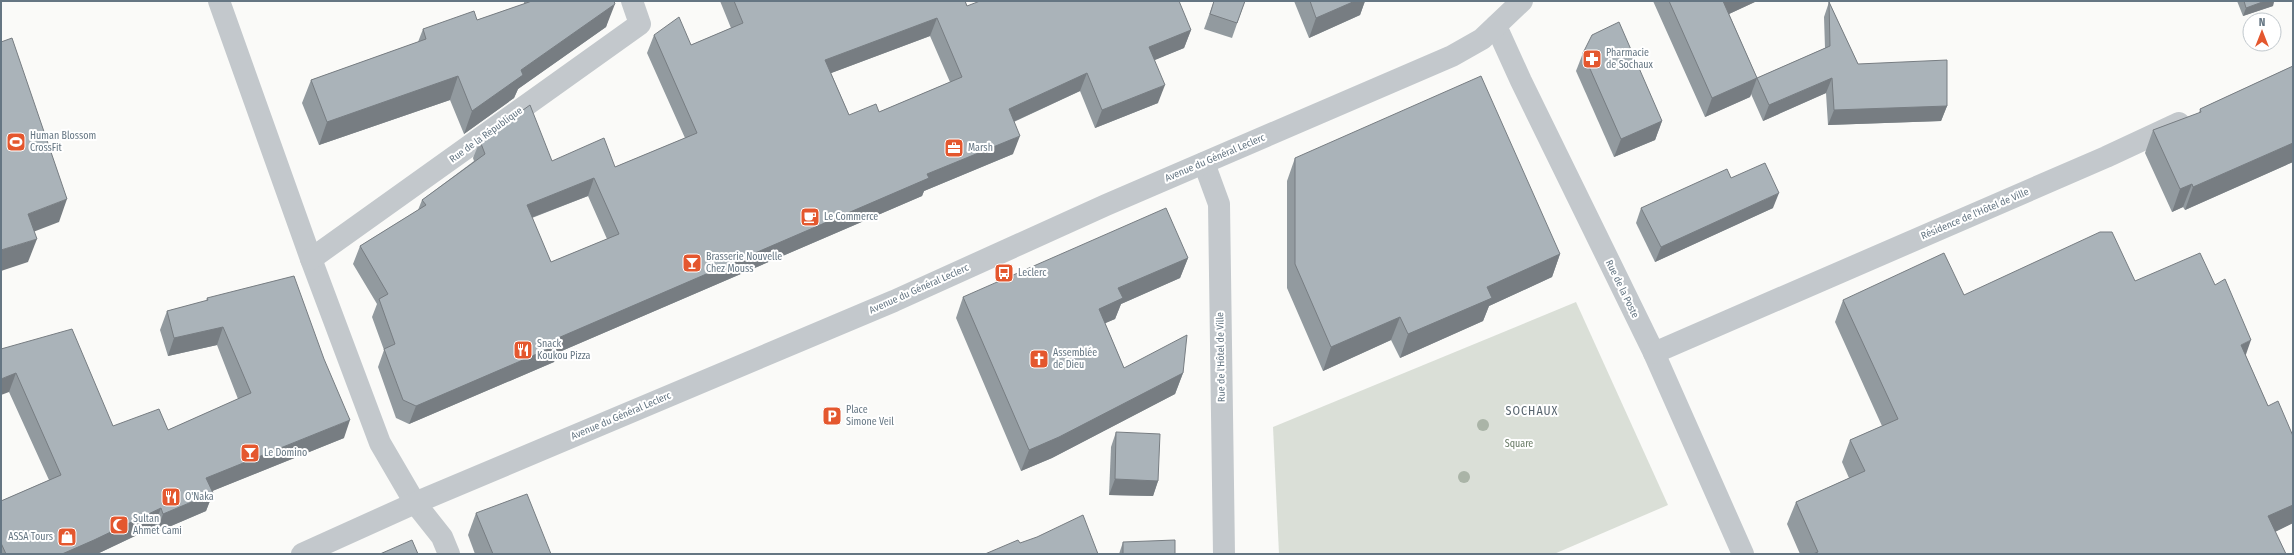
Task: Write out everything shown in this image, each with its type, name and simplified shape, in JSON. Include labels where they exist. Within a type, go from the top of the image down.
[{"type":"street","points":[[219,1],[311,260],[380,443],[415,503],[442,537],[449,554]]},
{"type":"street","name":"Rue de la République","points":[[311,260],[640,24],[632,1]]},
{"type":"street","name":"Avenue du Général Leclerc","points":[[302,554],[415,503],[894,301],[1204,163],[1452,56],[1470,47],[1496,26],[1522,1]]},
{"type":"street","name":"Rue de la Poste","points":[[1496,26],[1654,353],[1744,554]]},
{"type":"street","name":"Résidence de l'Hôtel de Ville","points":[[1654,353],[2106,157],[2199,114]]},
{"type":"street","name":"Rue de l'Hôtel de Ville","points":[[1204,163],[1219,204],[1224,554]]},
{"type":"green space","name":"Square","points":[[1576,302],[1668,505],[1554,554],[1279,554],[1273,427]]},
{"type":"building","points":[[532,1],[614,1],[615,4],[521,70],[523,75],[472,111],[458,76],[327,122],[311,80],[426,39],[423,29],[474,11],[477,20]]},
{"type":"building","points":[[734,1],[965,1],[967,6],[980,1],[1179,1],[1191,30],[1149,47],[1165,85],[1102,110],[1087,73],[1009,109],[1020,136],[927,174],[929,178],[558,338],[560,344],[416,406],[403,400],[384,349],[395,344],[379,299],[388,294],[360,246],[426,205],[422,200],[485,154],[480,141],[530,105],[552,161],[604,138],[615,167],[697,133],[654,35],[679,17],[691,45],[743,23]],"holes":[[[937,18],[962,77],[879,112],[876,104],[849,115],[825,60]],[[594,178],[619,234],[551,262],[527,205]]]},
{"type":"building","points":[[1214,1],[1245,1],[1237,23],[1210,14]]},
{"type":"building","points":[[1310,1],[1355,1],[1316,18]]},
{"type":"building","points":[[1669,1],[1723,1],[1757,78],[1712,98]]},
{"type":"building","points":[[2244,1],[2265,1],[2246,8]]},
{"type":"building","points":[[1829,2],[1858,64],[1947,60],[1947,106],[1834,110],[1832,78],[1769,105],[1757,78],[1830,46]]},
{"type":"building","points":[[1619,22],[1662,121],[1621,139],[1583,53],[1592,35]]},
{"type":"building","name":"Human Blossom CrossFit","points":[[12,38],[67,199],[28,214],[37,239],[1,250],[1,42]]},
{"type":"building","points":[[2293,66],[2293,143],[2193,187],[2192,184],[2180,189],[2153,130],[2201,112],[2200,109]]},
{"type":"building","points":[[1481,76],[1560,254],[1487,287],[1492,298],[1408,334],[1400,317],[1331,347],[1295,264],[1295,158]]},
{"type":"building","points":[[1765,163],[1779,193],[1661,247],[1641,208],[1727,169],[1731,178]]},
{"type":"building","points":[[1166,208],[1188,258],[1118,288],[1123,298],[1099,309],[1124,368],[1187,335],[1183,373],[1059,437],[1029,450],[963,297]]},
{"type":"building","points":[[2100,232],[2112,232],[2135,281],[2200,253],[2215,285],[2225,279],[2251,340],[2241,345],[2268,406],[2278,401],[2293,436],[2293,505],[2268,516],[2286,554],[1813,554],[1818,552],[1796,502],[1865,471],[1850,440],[1898,419],[1843,300],[1944,253],[1964,295]]},
{"type":"building","points":[[294,276],[324,359],[350,420],[206,478],[213,493],[163,514],[161,508],[62,554],[6,554],[1,543],[1,501],[61,475],[16,373],[1,379],[1,349],[72,329],[113,426],[159,409],[168,430],[251,393],[223,327],[174,338],[167,311],[208,300],[207,298]]},
{"type":"building","points":[[1116,432],[1160,434],[1158,481],[1115,479]]},
{"type":"building","points":[[527,494],[551,554],[493,554],[476,513]]},
{"type":"building","points":[[1083,515],[1098,554],[985,554],[1018,540],[1020,543],[1037,537]]},
{"type":"building","points":[[412,540],[418,554],[380,554]]},
{"type":"building","points":[[1175,540],[1175,554],[1123,554],[1123,542]]},
{"type":"place","name":"Pharmacie de Sochaux","points":[[1592,59]]},
{"type":"place","name":"Human Blossom CrossFit","points":[[16,142]]},
{"type":"place","name":"Marsh","points":[[954,148]]},
{"type":"place","name":"Le Commerce","points":[[810,217]]},
{"type":"place","name":"Brasserie Nouvelle Chez Mouss","points":[[692,263]]},
{"type":"place","name":"Leclerc","points":[[1004,273]]},
{"type":"place","name":"Snack Koukou Pizza","points":[[523,350]]},
{"type":"place","name":"Assemblée de Dieu","points":[[1039,359]]},
{"type":"place","name":"Place Simone Veil","points":[[832,416]]},
{"type":"place","name":"Le Domino","points":[[250,453]]},
{"type":"place","name":"O'Naka","points":[[171,497]]},
{"type":"place","name":"Sultan Ahmet Cami","points":[[119,525]]},
{"type":"place","name":"ASSA Tours","points":[[67,537]]},
{"type":"district","name":"SOCHAUX","points":[[1532,411]]}]
